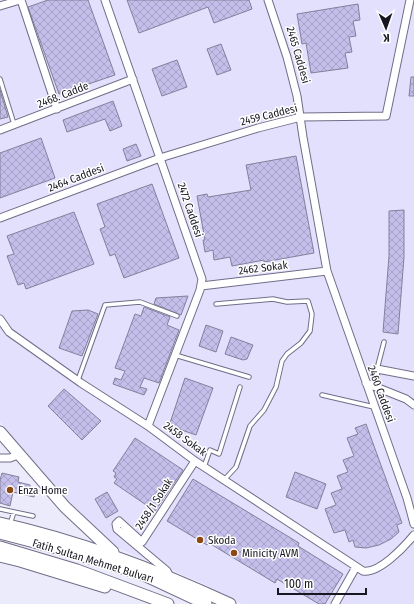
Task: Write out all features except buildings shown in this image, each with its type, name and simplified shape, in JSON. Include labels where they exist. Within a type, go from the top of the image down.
[{"type":"highway","points":[[0,432],[18,455],[65,507],[98,540],[118,556]]},
{"type":"highway","points":[[5,524],[61,538],[118,556],[230,604]]},
{"type":"highway","name":"Fatih Sultan Mehmet Bulvarı","points":[[0,534],[61,549],[142,574],[206,604]]},
{"type":"highway","name":"Fatih Sultan Mehmet Bulvarı","points":[[0,547],[77,570],[168,604]]},
{"type":"highway","points":[[0,556],[20,561],[153,604]]},
{"type":"highway","points":[[0,562],[20,561]]},
{"type":"highway","points":[[171,578],[185,594]]},
{"type":"street","points":[[0,6],[20,0],[57,109]]},
{"type":"street","name":"2472 Caddesi","points":[[105,0],[202,279],[201,286]]},
{"type":"street","name":"2465 Caddesi","points":[[268,0],[288,57],[302,117],[303,137],[328,271]]},
{"type":"street","name":"2459 Caddesi","points":[[160,158],[258,128],[302,117],[386,116],[410,0]]},
{"type":"street","name":"2468. Cadde","points":[[0,130],[133,79]]},
{"type":"street","name":"2464 Caddesi","points":[[0,218],[160,158]]},
{"type":"street","name":"2462 Sokak","points":[[201,286],[328,271]]},
{"type":"street","name":"2460 Caddesi","points":[[328,271],[414,524]]},
{"type":"street","points":[[148,426],[201,286]]},
{"type":"street","name":"2458 Sokak","points":[[0,319],[1,323],[9,332],[148,426],[195,461],[359,569]]},
{"type":"street","points":[[377,369],[414,376]]},
{"type":"street","points":[[366,383],[406,399],[414,405]]},
{"type":"street","points":[[0,458],[10,458],[18,455]]},
{"type":"street","name":"2458/1 Sokak","points":[[171,578],[166,571],[121,534],[117,529],[116,524],[119,521],[142,542],[195,461]]},
{"type":"street","points":[[334,604],[359,569],[368,572],[380,566],[414,535]]},
{"type":"lane","points":[[0,79],[14,125]]},
{"type":"lane","points":[[216,304],[273,299],[287,302],[308,301],[312,314],[310,331],[301,343],[287,354],[282,361],[276,387],[264,410],[250,426],[236,467],[224,480]]},
{"type":"lane","points":[[78,380],[105,305],[140,302],[177,316]]},
{"type":"lane","points":[[378,387],[377,369],[384,342]]},
{"type":"lane","points":[[175,355],[249,377]]},
{"type":"lane","points":[[204,467],[210,450],[219,454],[240,387]]},
{"type":"lane","points":[[322,395],[374,406]]},
{"type":"lane","points":[[0,509],[33,516]]},
{"type":"lane","points":[[5,524],[14,512]]},
{"type":"shaded area","points":[[0,0],[414,0],[414,604],[242,604],[202,583],[115,547],[53,485],[10,437],[0,421]]},
{"type":"place","name":"Enza Home","points":[[10,490]]},
{"type":"place","name":"Skoda","points":[[200,540]]},
{"type":"place","name":"Minicity AVM","points":[[234,553]]}]
